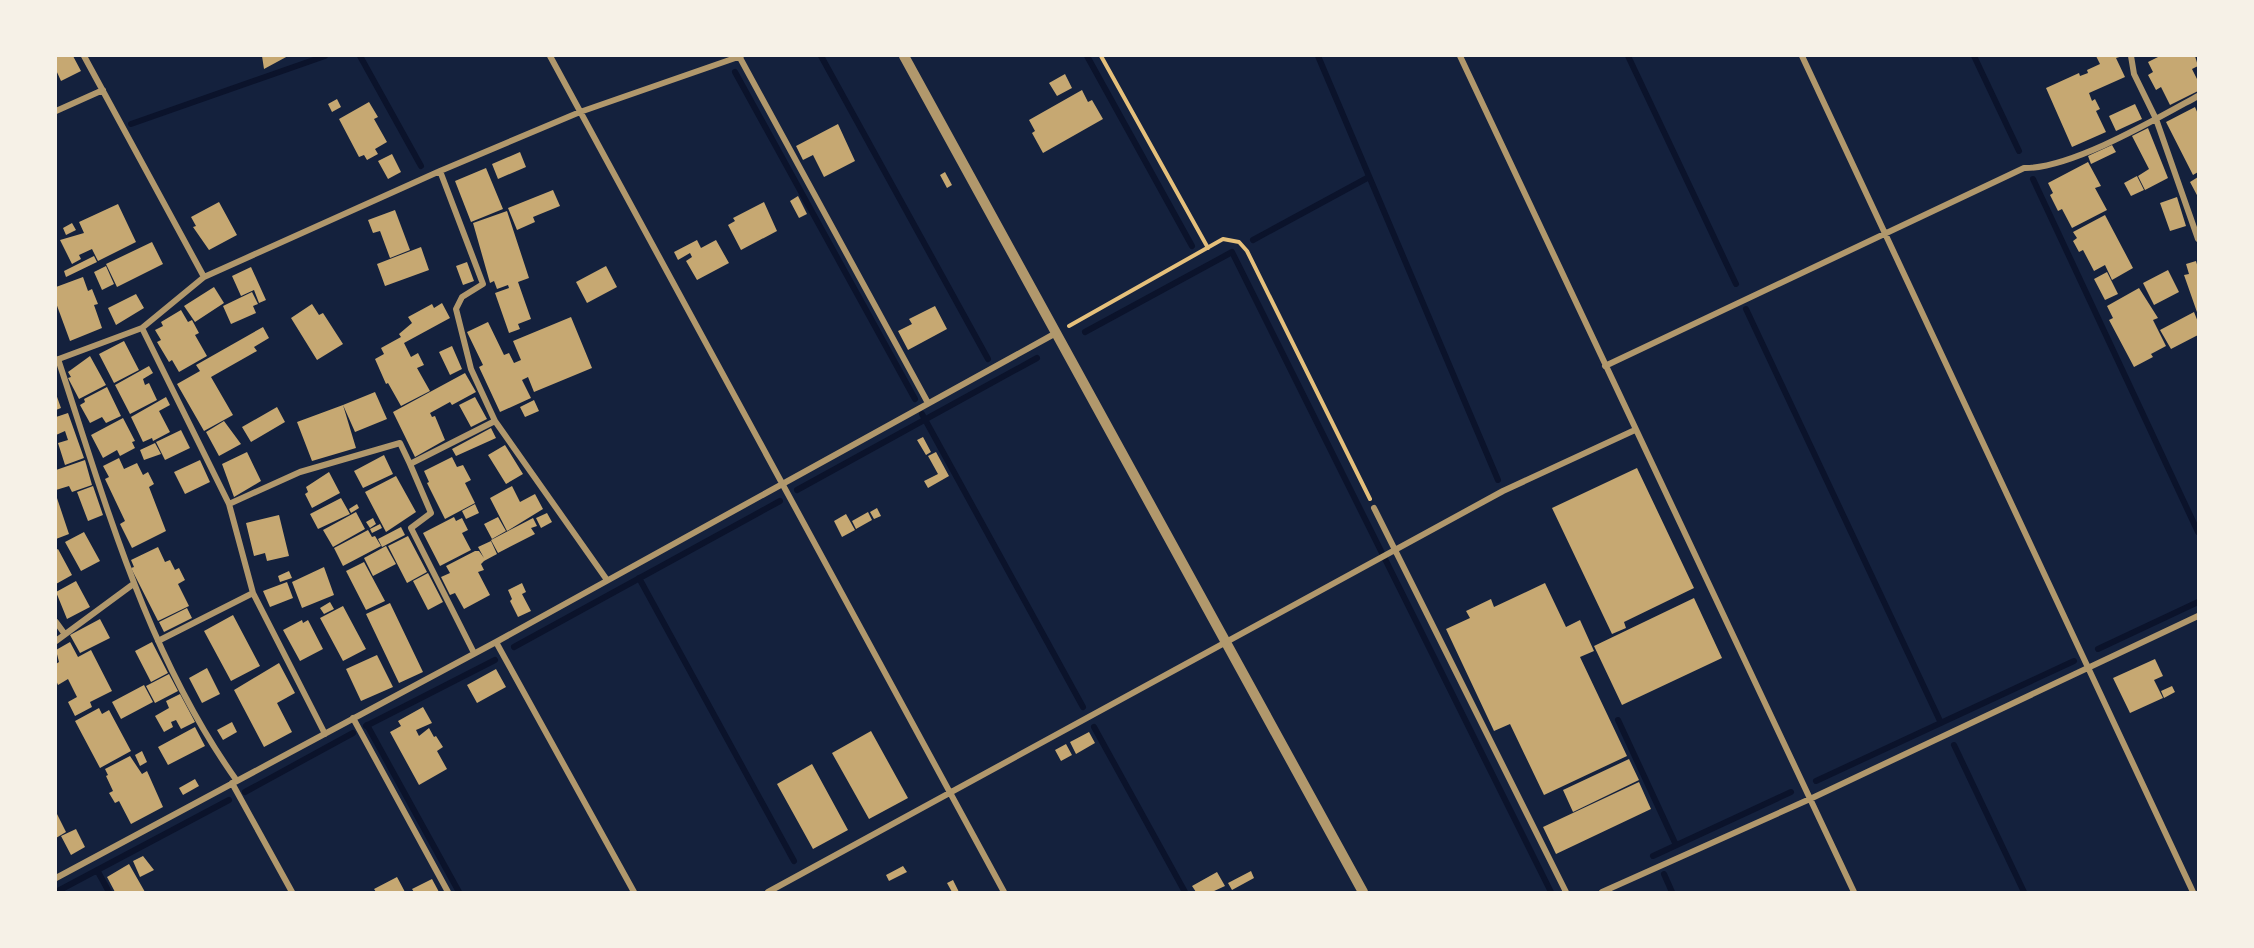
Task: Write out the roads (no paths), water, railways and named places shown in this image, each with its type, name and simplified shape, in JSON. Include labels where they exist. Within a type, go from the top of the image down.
[{"type":"street","points":[[84,56],[204,277]]},
{"type":"street","points":[[550,56],[1004,892]]},
{"type":"street","points":[[292,892],[158,641],[132,585],[57,360],[142,328],[204,277],[440,171],[580,112],[740,56],[928,403]]},
{"type":"street","points":[[904,56],[1363,892]]},
{"type":"street","points":[[1460,56],[1854,892]]},
{"type":"street","points":[[1802,56],[2090,667],[2193,892]]},
{"type":"street","points":[[2131,56],[2134,74],[2156,119],[2199,239]]},
{"type":"street","points":[[56,111],[103,90]]},
{"type":"street","points":[[1605,366],[2024,168],[2043,168],[2061,162],[2156,119],[2199,96]]},
{"type":"street","points":[[440,171],[483,284],[462,297],[456,309],[471,369],[495,421],[607,580]]},
{"type":"street","points":[[142,328],[229,504],[253,593],[325,734]]},
{"type":"street","points":[[56,878],[496,642],[1056,333]]},
{"type":"street","points":[[410,464],[495,421]]},
{"type":"street","points":[[768,892],[1503,491],[1635,430]]},
{"type":"street","points":[[229,504],[300,472],[400,443],[431,513],[411,528],[474,653]]},
{"type":"street","points":[[1374,508],[1392,552],[1566,892]]},
{"type":"street","points":[[56,641],[132,585]]},
{"type":"street","points":[[158,641],[253,593]]},
{"type":"street","points":[[1602,892],[1810,799],[2199,615]]},
{"type":"street","points":[[56,622],[64,633]]},
{"type":"street","points":[[496,642],[634,892]]},
{"type":"street","points":[[353,718],[448,892]]},
{"type":"waterway","points":[[131,124],[325,56]]},
{"type":"waterway","points":[[360,56],[421,166]]},
{"type":"waterway","points":[[821,56],[988,359]]},
{"type":"waterway","points":[[1087,56],[1192,246]]},
{"type":"waterway","points":[[1318,56],[1498,480]]},
{"type":"waterway","points":[[1628,56],[1736,284]]},
{"type":"waterway","points":[[1974,56],[2019,151]]},
{"type":"waterway","points":[[735,72],[915,399]]},
{"type":"waterway","points":[[1253,240],[1369,177]]},
{"type":"waterway","points":[[2033,179],[2198,532]]},
{"type":"waterway","points":[[1085,332],[1232,252],[1551,892]]},
{"type":"waterway","points":[[1746,309],[1941,723]]},
{"type":"waterway","points":[[797,490],[1037,358]]},
{"type":"waterway","points":[[922,414],[1083,707]]},
{"type":"waterway","points":[[514,647],[780,501]]},
{"type":"waterway","points":[[639,578],[794,861]]},
{"type":"waterway","points":[[2098,649],[2198,602]]},
{"type":"waterway","points":[[366,726],[495,660]]},
{"type":"waterway","points":[[1816,781],[2074,661]]},
{"type":"waterway","points":[[1618,720],[1676,845]]},
{"type":"waterway","points":[[367,725],[459,892]]},
{"type":"waterway","points":[[1094,727],[1185,892]]},
{"type":"waterway","points":[[245,792],[353,733]]},
{"type":"waterway","points":[[1954,745],[2024,892]]},
{"type":"waterway","points":[[1653,856],[1791,792]]},
{"type":"waterway","points":[[56,892],[229,800]]},
{"type":"waterway","points":[[97,870],[109,892]]},
{"type":"waterway","points":[[1664,874],[1672,892]]}]
